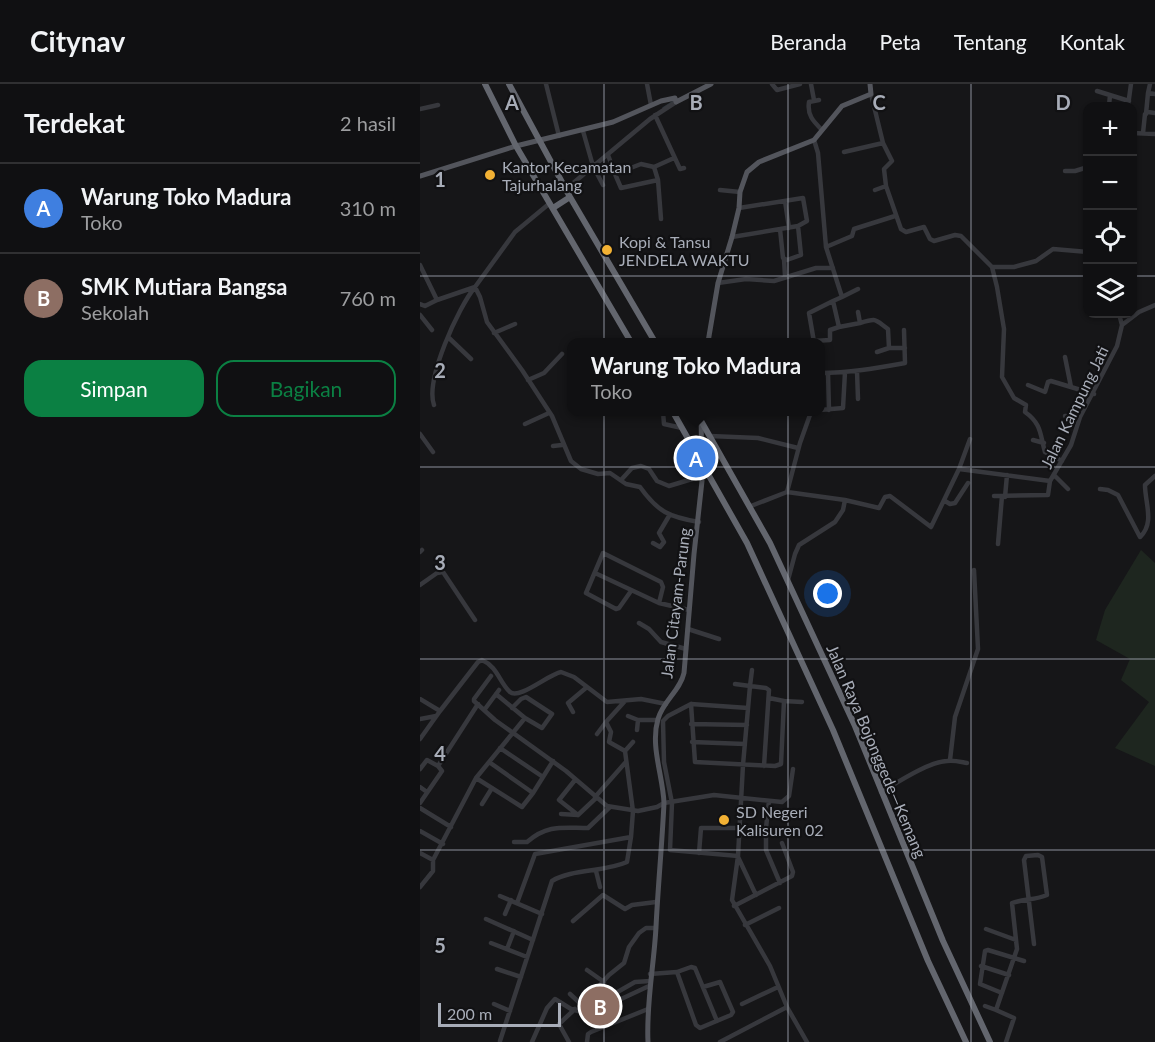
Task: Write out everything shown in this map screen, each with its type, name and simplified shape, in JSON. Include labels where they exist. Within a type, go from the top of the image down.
[{"type":"highway","points":[[485,84],[516,146],[629,338]]},
{"type":"highway","points":[[509,84],[570,197],[653,338]]},
{"type":"highway","points":[[551,205],[570,197]]},
{"type":"highway","name":"Jalan Raya Bojonggede—Kemang","points":[[676,416],[747,543],[833,730],[928,961],[966,1042]]},
{"type":"highway","name":"Jalan Raya Bojonggede—Kemang","points":[[698,416],[751,506],[855,726],[943,941],[990,1042]]},
{"type":"main road","points":[[420,176],[516,146],[613,122],[651,105],[676,101],[711,84]]},
{"type":"main road","points":[[709,338],[718,283],[732,237],[739,208],[740,192],[747,172],[755,164],[814,140],[844,104],[871,94],[870,84]]},
{"type":"main road","name":"Jalan Citayam-Parung","points":[[646,1042],[664,803],[664,788],[657,749],[658,720],[681,683],[686,649],[703,463],[700,416]]},
{"type":"street","points":[[546,84],[558,136]]},
{"type":"street","points":[[647,84],[651,105]]},
{"type":"street","points":[[772,84],[777,90],[800,84]]},
{"type":"street","points":[[811,84],[816,100],[808,104],[810,115],[822,130]]},
{"type":"street","points":[[1129,102],[1131,84]]},
{"type":"street","points":[[1143,133],[1150,84]]},
{"type":"street","points":[[1097,92],[1125,102]]},
{"type":"street","points":[[1148,93],[1155,94]]},
{"type":"street","points":[[871,94],[883,143],[892,161],[884,167],[886,186],[902,231],[924,227],[932,241],[955,235],[961,236],[992,267],[1004,329],[1003,379],[1015,400],[1026,405],[1025,412],[1039,427],[1044,449],[1048,454],[1062,461]]},
{"type":"street","points":[[1109,102],[1110,95]]},
{"type":"street","points":[[566,189],[676,101]]},
{"type":"street","points":[[420,109],[438,105]]},
{"type":"street","points":[[1146,114],[1155,113]]},
{"type":"street","points":[[656,115],[674,158],[680,169],[684,168]]},
{"type":"street","points":[[583,131],[593,166],[603,185]]},
{"type":"street","points":[[1137,133],[1155,134]]},
{"type":"street","points":[[814,140],[818,153],[826,247],[842,297]]},
{"type":"street","points":[[844,152],[883,143]]},
{"type":"street","points":[[608,155],[621,188],[658,180]]},
{"type":"street","points":[[615,174],[640,164],[654,166],[674,158]]},
{"type":"street","points":[[654,166],[658,180],[661,219]]},
{"type":"street","points":[[1065,171],[1083,169]]},
{"type":"street","points":[[875,190],[886,186]]},
{"type":"street","points":[[720,190],[740,192]]},
{"type":"street","points":[[732,237],[789,228],[807,221],[804,198],[739,208]]},
{"type":"street","points":[[785,201],[789,228]]},
{"type":"street","points":[[434,405],[433,387],[448,337],[463,303],[515,232],[551,205]]},
{"type":"street","points":[[826,247],[852,236],[856,228],[895,216]]},
{"type":"street","points":[[784,259],[801,255],[798,226]]},
{"type":"street","points":[[780,229],[785,276]]},
{"type":"street","points":[[992,267],[1014,267],[1036,261],[1053,249],[1083,252]]},
{"type":"street","points":[[420,265],[437,300]]},
{"type":"street","points":[[718,283],[746,279],[774,281],[816,268],[833,268]]},
{"type":"street","points":[[432,330],[420,313],[423,305],[475,287]]},
{"type":"street","points":[[475,287],[480,297],[484,316],[549,413],[562,445],[576,467],[598,474],[610,473],[629,485],[640,487],[646,497],[669,516],[699,522]]},
{"type":"street","points":[[813,338],[809,313],[858,289]]},
{"type":"street","points":[[833,301],[839,327]]},
{"type":"street","points":[[1120,318],[1122,325],[1139,312],[1155,305]]},
{"type":"street","points":[[858,312],[860,323]]},
{"type":"street","points":[[825,341],[830,340],[830,330],[875,319],[887,328],[889,348]]},
{"type":"street","points":[[494,333],[515,324]]},
{"type":"street","name":"Jalan Kampung Jati","points":[[959,469],[1050,481],[1073,440],[1080,417],[1117,346],[1122,325]]},
{"type":"street","points":[[845,372],[844,407],[828,410],[828,373],[904,364],[904,330]]},
{"type":"street","points":[[448,337],[471,358]]},
{"type":"street","points":[[877,352],[889,348],[905,348]]},
{"type":"street","points":[[528,380],[544,373],[562,354]]},
{"type":"street","points":[[1065,357],[1071,387]]},
{"type":"street","points":[[857,371],[858,399]]},
{"type":"street","points":[[1028,385],[1045,392],[1048,382],[1051,381],[1094,394]]},
{"type":"street","points":[[525,424],[549,413]]},
{"type":"street","points":[[663,416],[664,424],[682,428]]},
{"type":"street","points":[[787,492],[798,448],[810,416]]},
{"type":"street","points":[[1065,416],[1080,417]]},
{"type":"street","points":[[420,434],[433,452]]},
{"type":"street","points":[[710,436],[758,438],[798,448]]},
{"type":"street","points":[[751,506],[787,492],[845,500],[879,508],[886,496],[893,497],[931,527],[945,501],[970,439]]},
{"type":"street","points":[[1033,440],[1044,443]]},
{"type":"street","points":[[553,446],[562,445]]},
{"type":"street","points":[[621,480],[632,468],[642,465],[649,469],[657,481],[669,486],[702,476]]},
{"type":"street","points":[[998,544],[1007,475]]},
{"type":"street","points":[[1054,475],[1068,489]]},
{"type":"street","points":[[1100,489],[1118,495],[1140,537],[1146,531],[1149,521],[1145,485],[1155,476]]},
{"type":"street","points":[[994,496],[1047,496],[1050,481]]},
{"type":"street","points":[[945,501],[950,504],[955,503],[968,483]]},
{"type":"street","points":[[787,582],[799,545],[835,522],[843,510],[845,500]]},
{"type":"street","points":[[653,543],[660,547],[664,542],[659,533],[669,516]]},
{"type":"street","points":[[631,591],[619,608],[615,609],[586,592],[604,553],[661,582],[663,587],[659,603]]},
{"type":"street","points":[[950,760],[955,717],[978,649],[974,570]]},
{"type":"street","points":[[420,585],[437,573],[443,572],[475,620]]},
{"type":"street","points":[[595,573],[659,603],[689,610]]},
{"type":"street","points":[[639,623],[649,629],[661,642],[686,649]]},
{"type":"street","points":[[688,629],[719,639]]},
{"type":"street","points":[[420,739],[481,660],[493,667],[510,692],[515,694],[523,693],[536,683],[560,672],[574,677],[607,702],[641,699],[666,704]]},
{"type":"street","points":[[752,670],[740,798],[738,856],[731,896],[734,906],[770,966],[787,1007],[807,1042]]},
{"type":"street","points":[[491,676],[474,699],[478,704],[610,807],[633,811],[708,795],[782,802],[787,798],[793,769]]},
{"type":"street","points":[[735,684],[768,688],[764,766]]},
{"type":"street","points":[[573,712],[568,703],[587,687]]},
{"type":"street","points":[[485,709],[497,692],[512,708],[542,728],[552,714],[526,697],[512,708]]},
{"type":"street","points":[[769,698],[802,702]]},
{"type":"street","points":[[420,699],[440,711]]},
{"type":"street","points":[[597,734],[625,701]]},
{"type":"street","points":[[691,704],[692,742],[696,763],[776,766],[782,761],[784,701]]},
{"type":"street","points":[[438,766],[478,704]]},
{"type":"street","points":[[738,856],[670,850],[672,803],[664,762],[663,721],[691,704],[748,708]]},
{"type":"street","points":[[420,719],[436,716]]},
{"type":"street","points":[[628,716],[638,720],[658,720]]},
{"type":"street","points":[[420,887],[433,871],[433,860],[476,778],[525,718]]},
{"type":"street","points":[[637,730],[638,720]]},
{"type":"street","points":[[606,722],[611,731],[609,742],[625,751]]},
{"type":"street","points":[[691,724],[747,725]]},
{"type":"street","points":[[500,1041],[553,880],[626,863],[633,811],[625,751],[633,742]]},
{"type":"street","points":[[692,742],[745,744]]},
{"type":"street","points":[[500,748],[543,777]]},
{"type":"street","points":[[420,769],[427,760],[442,771],[420,806],[451,827]]},
{"type":"street","points":[[881,792],[927,767],[950,760],[967,763]]},
{"type":"street","points":[[476,778],[521,807],[533,793],[553,761]]},
{"type":"street","points":[[489,762],[533,793]]},
{"type":"street","points":[[578,815],[625,762]]},
{"type":"street","points":[[575,780],[559,800],[578,815]]},
{"type":"street","points":[[420,787],[427,792]]},
{"type":"street","points":[[482,804],[492,788]]},
{"type":"street","points":[[769,801],[765,846],[780,883]]},
{"type":"street","points":[[514,842],[527,842],[535,835],[555,827],[588,828],[610,807]]},
{"type":"street","points":[[561,814],[578,815]]},
{"type":"street","points":[[699,853],[701,828],[739,828]]},
{"type":"street","points":[[420,831],[442,844]]},
{"type":"street","points":[[517,903],[535,854],[631,837]]},
{"type":"street","points":[[734,906],[793,874],[782,843]]},
{"type":"street","points":[[420,853],[433,860]]},
{"type":"street","points":[[996,1010],[1015,958],[1016,940],[1012,903],[1029,899],[1046,896],[1048,894],[1040,855],[1026,856],[1024,860],[1029,899],[1034,944]]},
{"type":"street","points":[[738,856],[756,895]]},
{"type":"street","points":[[596,871],[600,887]]},
{"type":"street","points":[[573,921],[603,895],[624,909],[656,902]]},
{"type":"street","points":[[500,896],[542,914]]},
{"type":"street","points":[[506,914],[511,900]]},
{"type":"street","points":[[746,926],[779,908]]},
{"type":"street","points":[[486,919],[533,940]]},
{"type":"street","points":[[569,1042],[560,1024],[624,963],[629,947],[639,933],[646,928],[656,928]]},
{"type":"street","points":[[986,929],[1016,940]]},
{"type":"street","points":[[507,949],[514,931]]},
{"type":"street","points":[[491,943],[527,957]]},
{"type":"street","points":[[1002,993],[980,984],[981,966],[987,950],[1024,961]]},
{"type":"street","points":[[981,966],[1009,975]]},
{"type":"street","points":[[650,974],[677,972],[694,967],[717,1021]]},
{"type":"street","points":[[497,969],[521,977]]},
{"type":"street","points":[[587,970],[604,982]]},
{"type":"street","points":[[677,972],[697,1026],[702,1028],[731,1016],[733,1010],[720,982],[703,987]]},
{"type":"street","points":[[597,990],[613,994],[635,982],[649,984]]},
{"type":"street","points":[[532,1042],[552,1000],[557,999],[574,1010],[589,1014],[649,984]]},
{"type":"street","points":[[742,1004],[778,987]]},
{"type":"street","points":[[570,994],[582,1005]]},
{"type":"street","points":[[494,1004],[510,1011]]},
{"type":"street","points":[[985,1006],[1014,1018],[1006,1042]]},
{"type":"street","points":[[720,1042],[787,1007]]},
{"type":"street","points":[[587,1042],[588,1034],[591,1032],[648,1009]]},
{"type":"shaded area","points":[[1141,550],[1155,563],[1155,766],[1115,748],[1149,702],[1121,680],[1130,659],[1096,640],[1105,610]]},
{"type":"waterway","points":[[663,108],[674,101]]},
{"type":"place","name":"Kantor Kecamatan Tajurhalang","points":[[490,175]]},
{"type":"place","name":"Kopi & Tansu JENDELA WAKTU","points":[[607,250]]},
{"type":"place","name":"Warung Toko Madura","points":[[696,458]]},
{"type":"place","name":"SD Negeri Kalisuren 02","points":[[724,820]]},
{"type":"place","name":"SMK Mutiara Bangsa","points":[[600,1006]]}]
